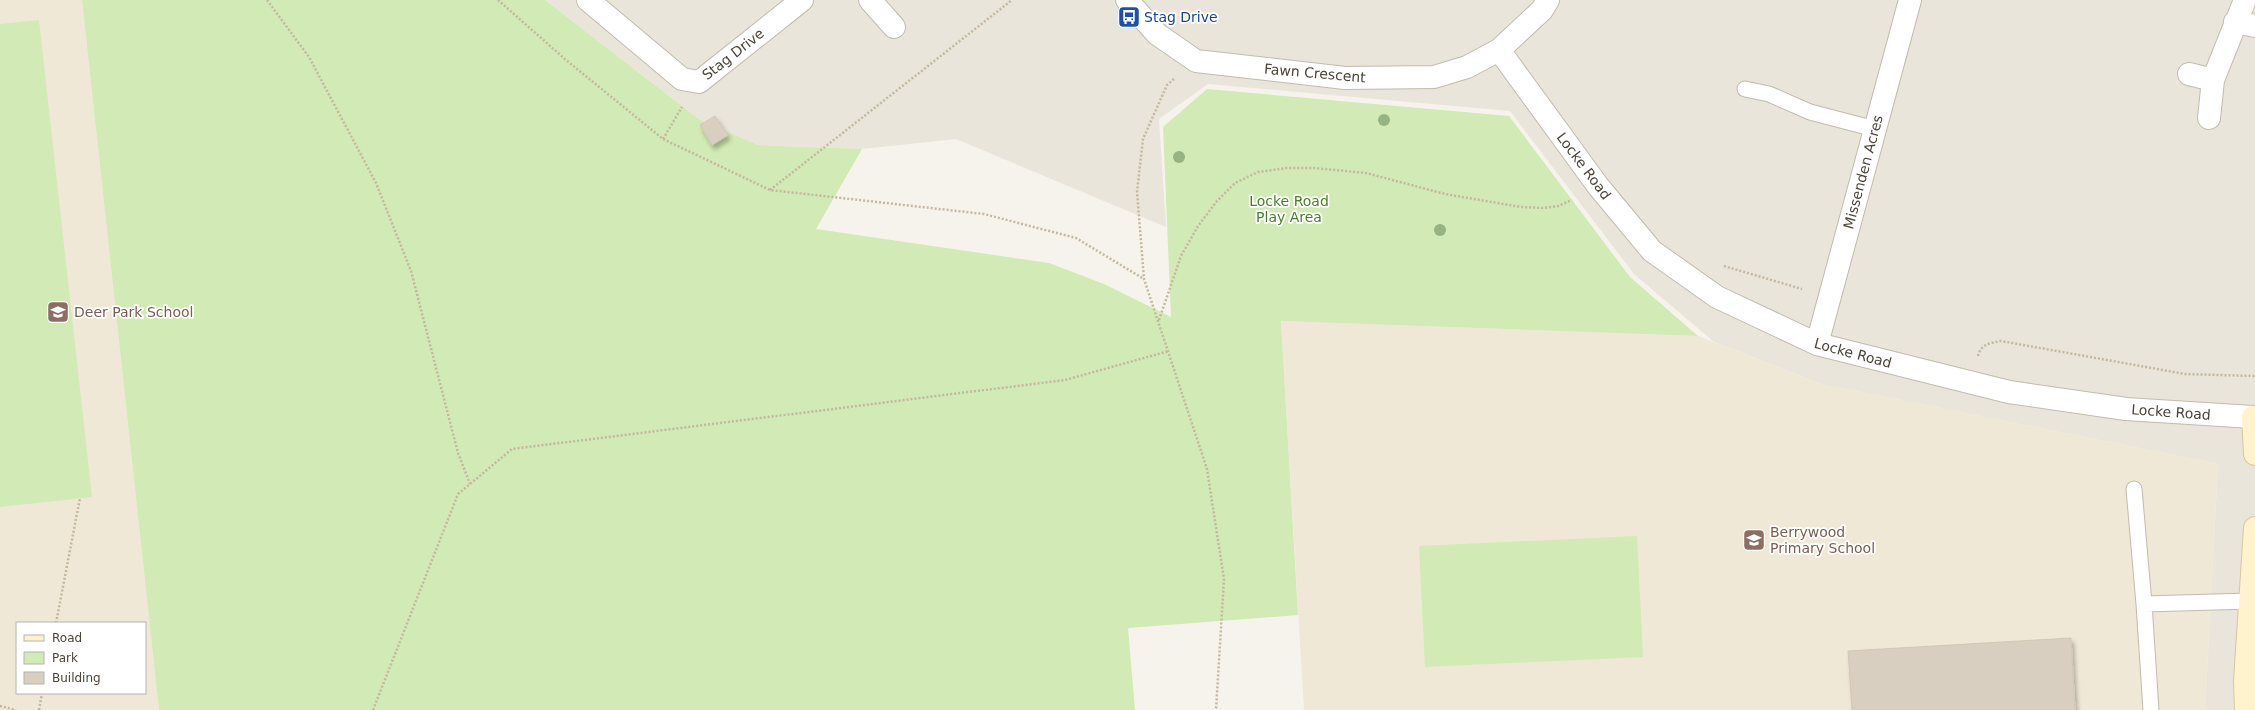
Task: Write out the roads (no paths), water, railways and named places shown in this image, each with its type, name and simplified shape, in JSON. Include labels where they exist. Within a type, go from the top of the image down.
[{"type":"street","name":"Stag Drive","points":[[588,0],[682,78],[699,82],[802,0]]},
{"type":"street","points":[[870,0],[894,27]]},
{"type":"street","name":"Fawn Crescent","points":[[1127,0],[1157,34],[1196,61],[1345,78],[1434,77],[1466,67],[1499,50],[1542,10],[1548,0]]},
{"type":"street","name":"Missenden Acres","points":[[1817,344],[1910,0]]},
{"type":"street","points":[[2208,118],[2213,80],[2245,24],[2245,0]]},
{"type":"street","name":"Locke Road","points":[[1499,50],[1598,186],[1652,251],[1717,297],[1817,344],[2009,392],[2126,409],[2254,417]]},
{"type":"street","points":[[2189,74],[2213,80]]},
{"type":"street","points":[[2254,417],[2255,454]]},
{"type":"street","points":[[2246,710],[2250,601],[2255,528]]},
{"type":"lane","points":[[1745,89],[1769,94],[1810,112],[1875,129]]},
{"type":"lane","points":[[2134,489],[2151,710]]},
{"type":"lane","points":[[2144,604],[2250,601]]},
{"type":"place","name":"Stag Drive","points":[[1129,17]]},
{"type":"place","name":"Deer Park School","points":[[58,312]]},
{"type":"place","name":"Berrywood Primary School","points":[[1754,540]]},
{"type":"park label","name":"Locke Road Play Area","points":[[1289,210]]}]
